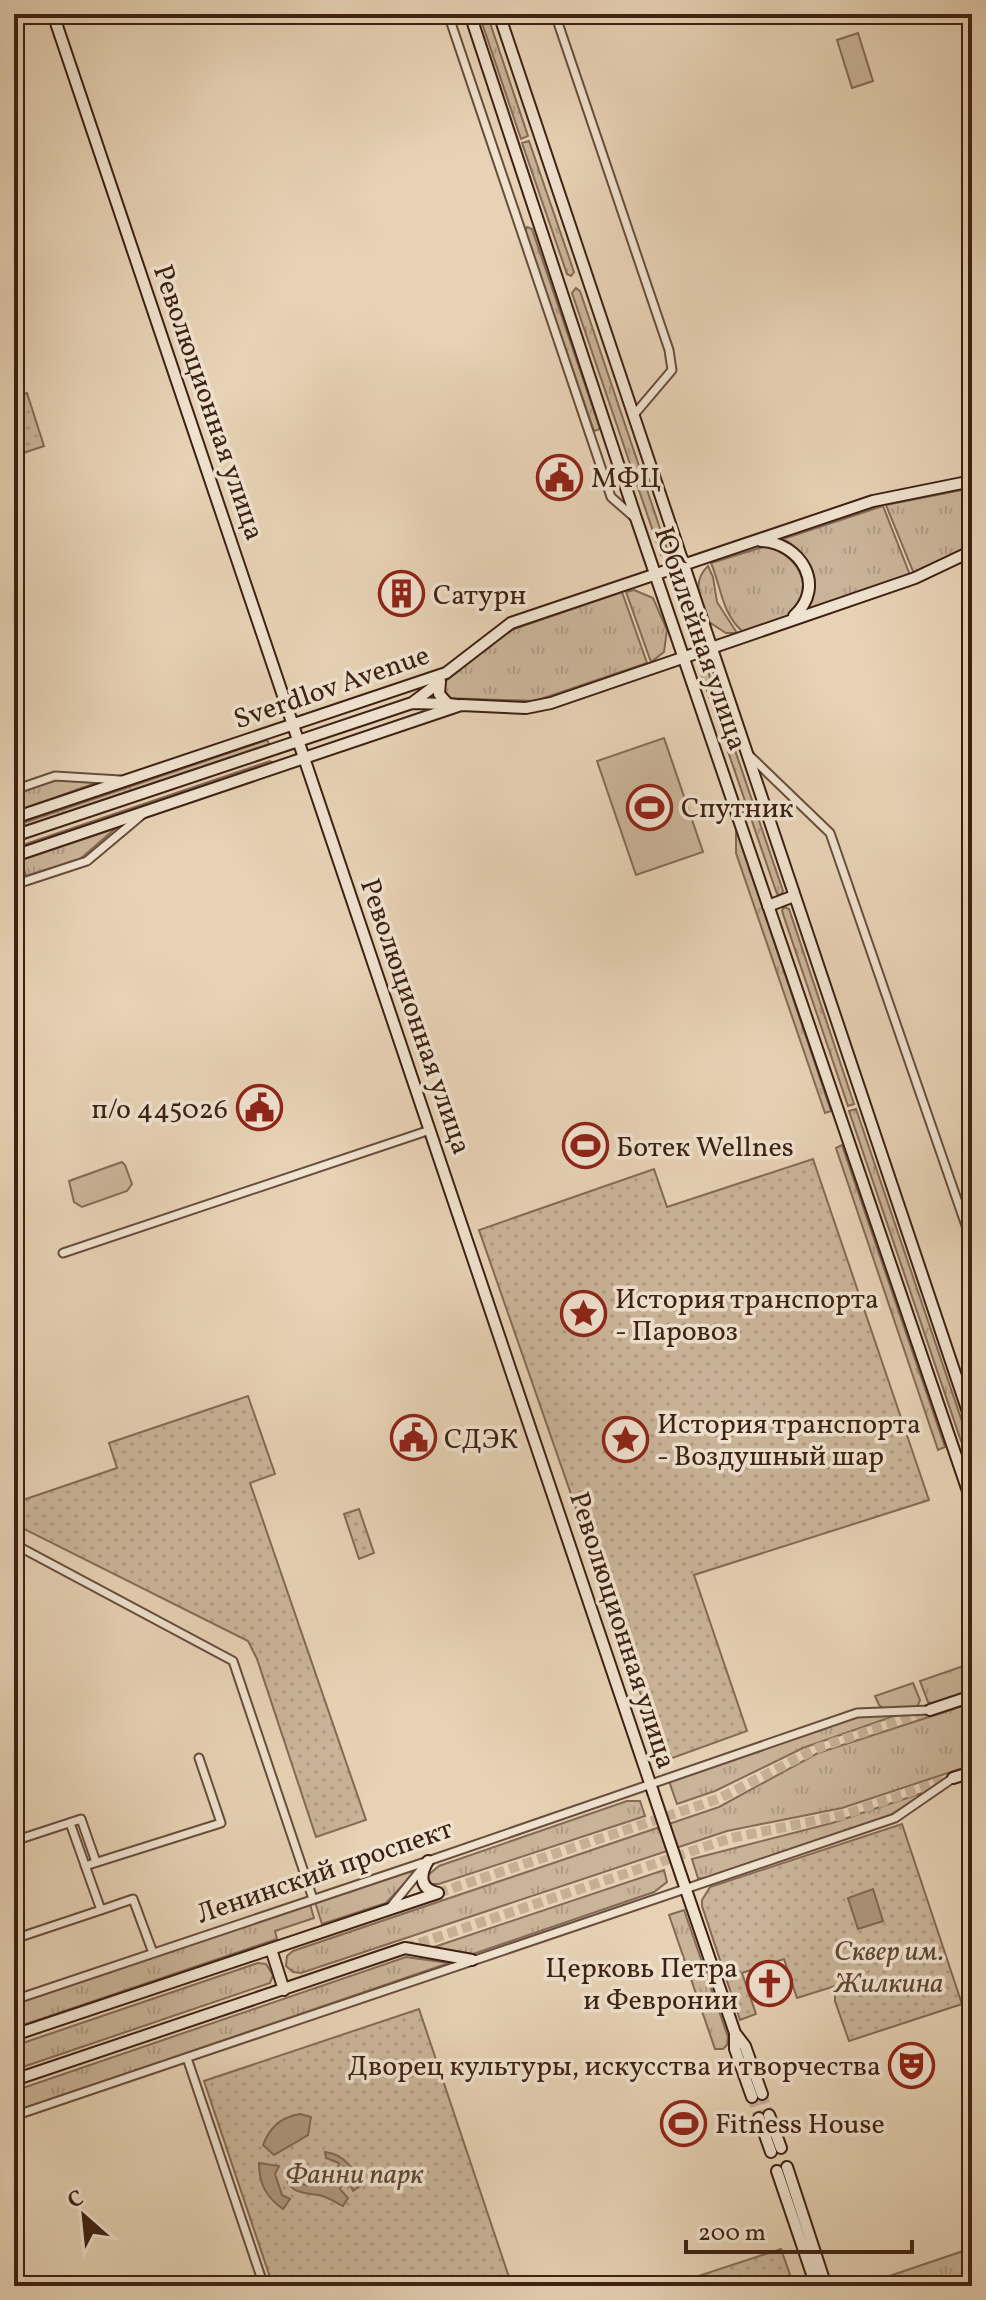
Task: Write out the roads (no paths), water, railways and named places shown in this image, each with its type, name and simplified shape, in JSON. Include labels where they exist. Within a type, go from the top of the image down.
[{"type":"main road","name":"Революционная улица","points":[[53,14],[735,2033],[735,2049],[757,2096]]},
{"type":"main road","name":"Юбилейная улица","points":[[470,14],[636,518],[972,1503]]},
{"type":"main road","name":"Юбилейная улица","points":[[499,14],[972,1424]]},
{"type":"main road","name":"Sverdlov Avenue","points":[[412,703],[511,623],[873,501],[972,481]]},
{"type":"main road","points":[[752,541],[781,545],[801,559],[805,567],[808,591],[805,602],[800,611],[786,621]]},
{"type":"main road","name":"Sverdlov Avenue","points":[[14,836],[412,703],[538,706],[915,578],[972,551]]},
{"type":"main road","name":"Sverdlov Avenue","points":[[14,818],[443,677]]},
{"type":"main road","points":[[443,677],[439,694],[448,704]]},
{"type":"main road","name":"Sverdlov Avenue","points":[[14,856],[461,705]]},
{"type":"main road","points":[[768,906],[794,896]]},
{"type":"main road","points":[[930,1710],[972,1696]]},
{"type":"main road","points":[[953,1778],[972,1772]]},
{"type":"main road","name":"Ленинский проспект","points":[[14,2035],[438,1893],[430,1891],[423,1883],[422,1871],[428,1861]]},
{"type":"main road","points":[[14,2080],[405,1948],[472,1960]]},
{"type":"main road","points":[[271,1949],[284,1990]]},
{"type":"main road","points":[[764,2117],[776,2150]]},
{"type":"main road","points":[[816,2286],[782,2169],[826,2286]]},
{"type":"street","points":[[448,14],[611,497],[636,518]]},
{"type":"street","points":[[555,14],[669,350],[672,370],[633,416]]},
{"type":"street","points":[[745,752],[830,833],[972,1243]]},
{"type":"street","points":[[14,790],[55,776],[126,781]]},
{"type":"street","points":[[14,885],[87,861],[146,811]]},
{"type":"street","points":[[63,1253],[430,1130]]},
{"type":"street","points":[[14,1544],[233,1661],[313,1899]]},
{"type":"street","name":"Ленинский проспект","points":[[14,2000],[491,1838],[651,1788],[857,1713],[930,1710]]},
{"type":"street","points":[[85,1866],[221,1823],[199,1758]]},
{"type":"street","points":[[14,2116],[895,1818],[953,1778]]},
{"type":"street","points":[[15,1825],[17,1840],[81,1819],[96,1862]]},
{"type":"street","points":[[70,1823],[101,1910]]},
{"type":"street","points":[[389,1909],[428,1861]]},
{"type":"street","points":[[14,1939],[133,1899],[153,1953]]},
{"type":"street","points":[[187,2058],[264,2286]]},
{"type":"tunnel","points":[[438,1893],[718,1799],[818,1748],[930,1710]]},
{"type":"tunnel","points":[[405,1948],[731,1838],[843,1815],[952,1778]]},
{"type":"tunnel","points":[[762,2094],[769,2115]]},
{"type":"tunnel","points":[[752,2097],[759,2118]]},
{"type":"place","name":"МФЦ","points":[[560,477]]},
{"type":"place","name":"Сатурн","points":[[402,594]]},
{"type":"place","name":"Спутник","points":[[650,807]]},
{"type":"place","name":"п/о 445026","points":[[259,1108]]},
{"type":"place","name":"Ботек Wellnes","points":[[585,1146]]},
{"type":"place","name":"История транспорта - Паровоз","points":[[584,1314]]},
{"type":"place","name":"СДЭК","points":[[413,1438]]},
{"type":"place","name":"История транспорта - Воздушный шар","points":[[626,1439]]},
{"type":"place","name":"Церковь Петра и Февронии","points":[[769,1983]]},
{"type":"place","name":"Дворец культуры, искусства и творчества","points":[[912,2065]]},
{"type":"place","name":"Fitness House","points":[[684,2123]]},
{"type":"park label","name":"Сквер им. Жилкина","points":[[889,1966]]},
{"type":"park label","name":"Фанни парк","points":[[354,2173]]}]
